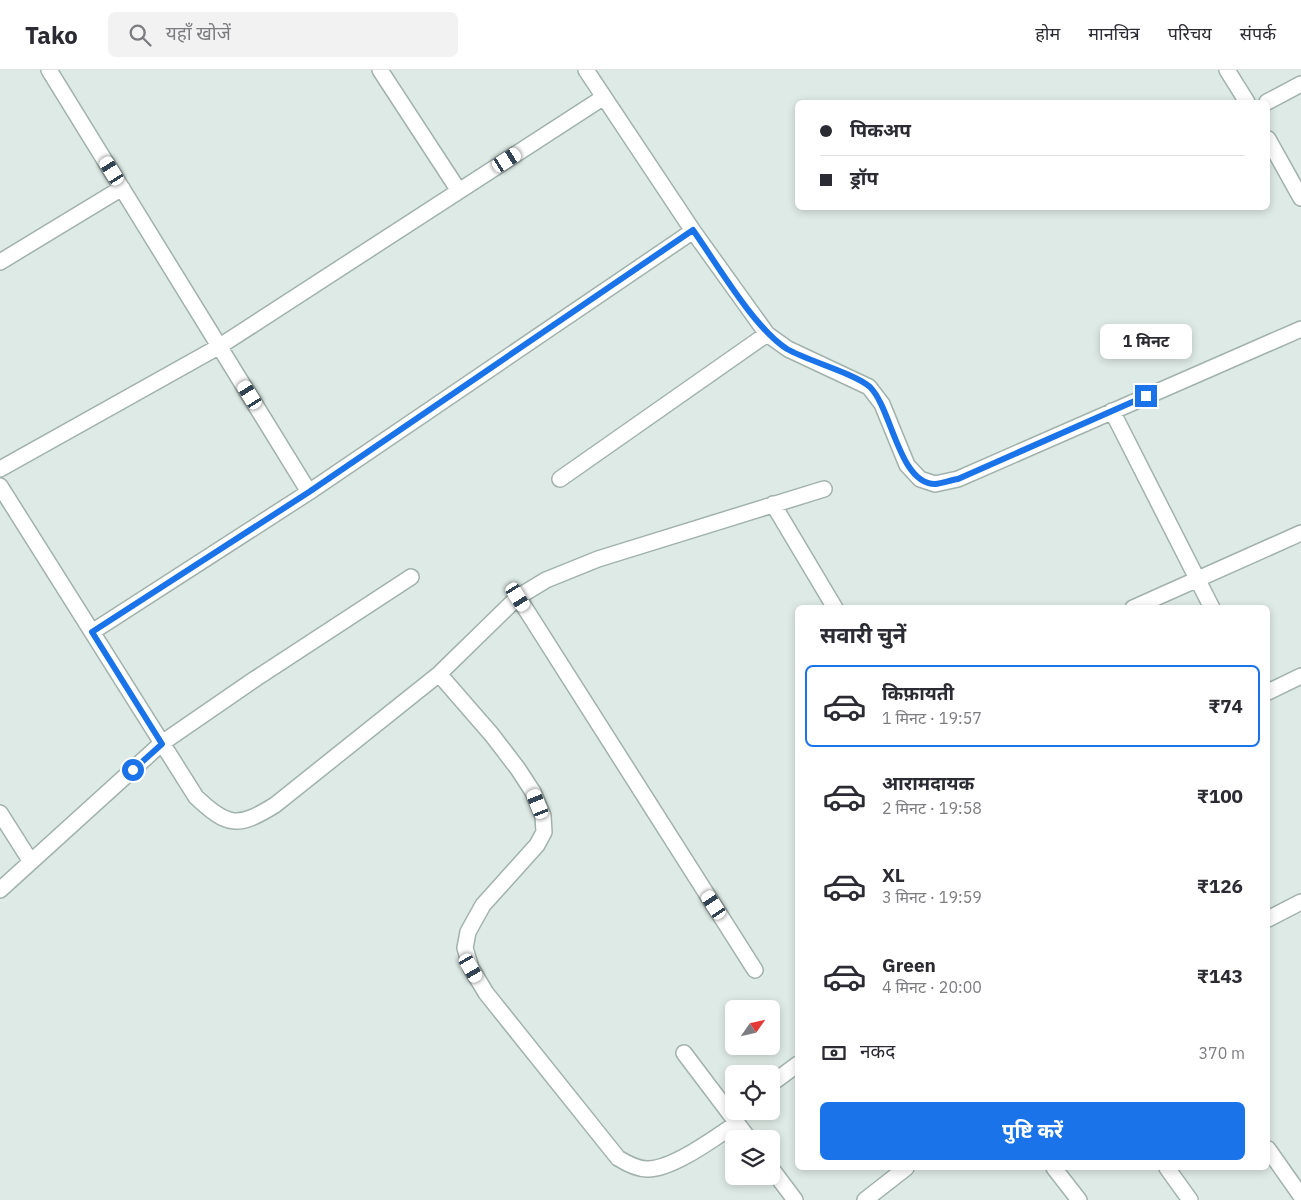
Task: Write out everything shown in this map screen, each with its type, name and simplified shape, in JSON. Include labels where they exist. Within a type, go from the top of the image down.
[{"type":"street","points":[[49,70],[309,492]]},
{"type":"street","points":[[380,70],[458,191]]},
{"type":"street","points":[[586,70],[693,230],[767,334],[788,349],[869,387],[882,404],[907,465],[920,479],[935,484],[958,479],[1301,329]]},
{"type":"street","points":[[1227,70],[1246,100]]},
{"type":"street","points":[[1270,100],[1301,84]]},
{"type":"street","points":[[0,469],[220,346],[604,97]]},
{"type":"street","points":[[1270,143],[1301,198]]},
{"type":"street","points":[[0,262],[122,188]]},
{"type":"street","points":[[92,632],[309,492],[693,230]]},
{"type":"street","points":[[560,479],[767,334]]},
{"type":"street","points":[[1112,411],[1211,605]]},
{"type":"street","points":[[0,486],[196,797],[212,812],[231,821],[250,820],[275,805],[438,674],[518,597],[546,580],[598,559],[824,489]]},
{"type":"street","points":[[773,504],[833,605]]},
{"type":"street","points":[[1140,605],[1301,533]]},
{"type":"street","points":[[0,890],[162,744],[255,679],[411,577]]},
{"type":"street","points":[[518,597],[755,970]]},
{"type":"street","points":[[438,674],[492,734],[518,769],[534,792],[543,816],[544,832],[537,845],[483,905],[468,932],[465,948],[471,968],[486,993],[618,1158],[628,1164],[647,1169],[660,1167],[686,1156],[729,1120]]},
{"type":"street","points":[[1270,691],[1301,676]]},
{"type":"street","points":[[0,813],[31,862]]},
{"type":"street","points":[[1270,917],[1301,902]]},
{"type":"street","points":[[684,1053],[725,1105]]},
{"type":"street","points":[[780,1077],[795,1066]]},
{"type":"street","points":[[1270,1152],[1301,1196]]},
{"type":"street","points":[[865,1200],[903,1170]]},
{"type":"street","points":[[1056,1170],[1079,1200]]},
{"type":"street","points":[[1168,1170],[1190,1200]]},
{"type":"street","points":[[780,1180],[795,1200]]},
{"type":"route","points":[[133,770],[162,744],[92,632],[309,492],[693,230],[767,334],[788,349],[869,387],[882,404],[907,465],[920,479],[935,484],[958,479],[1146,396]]}]
